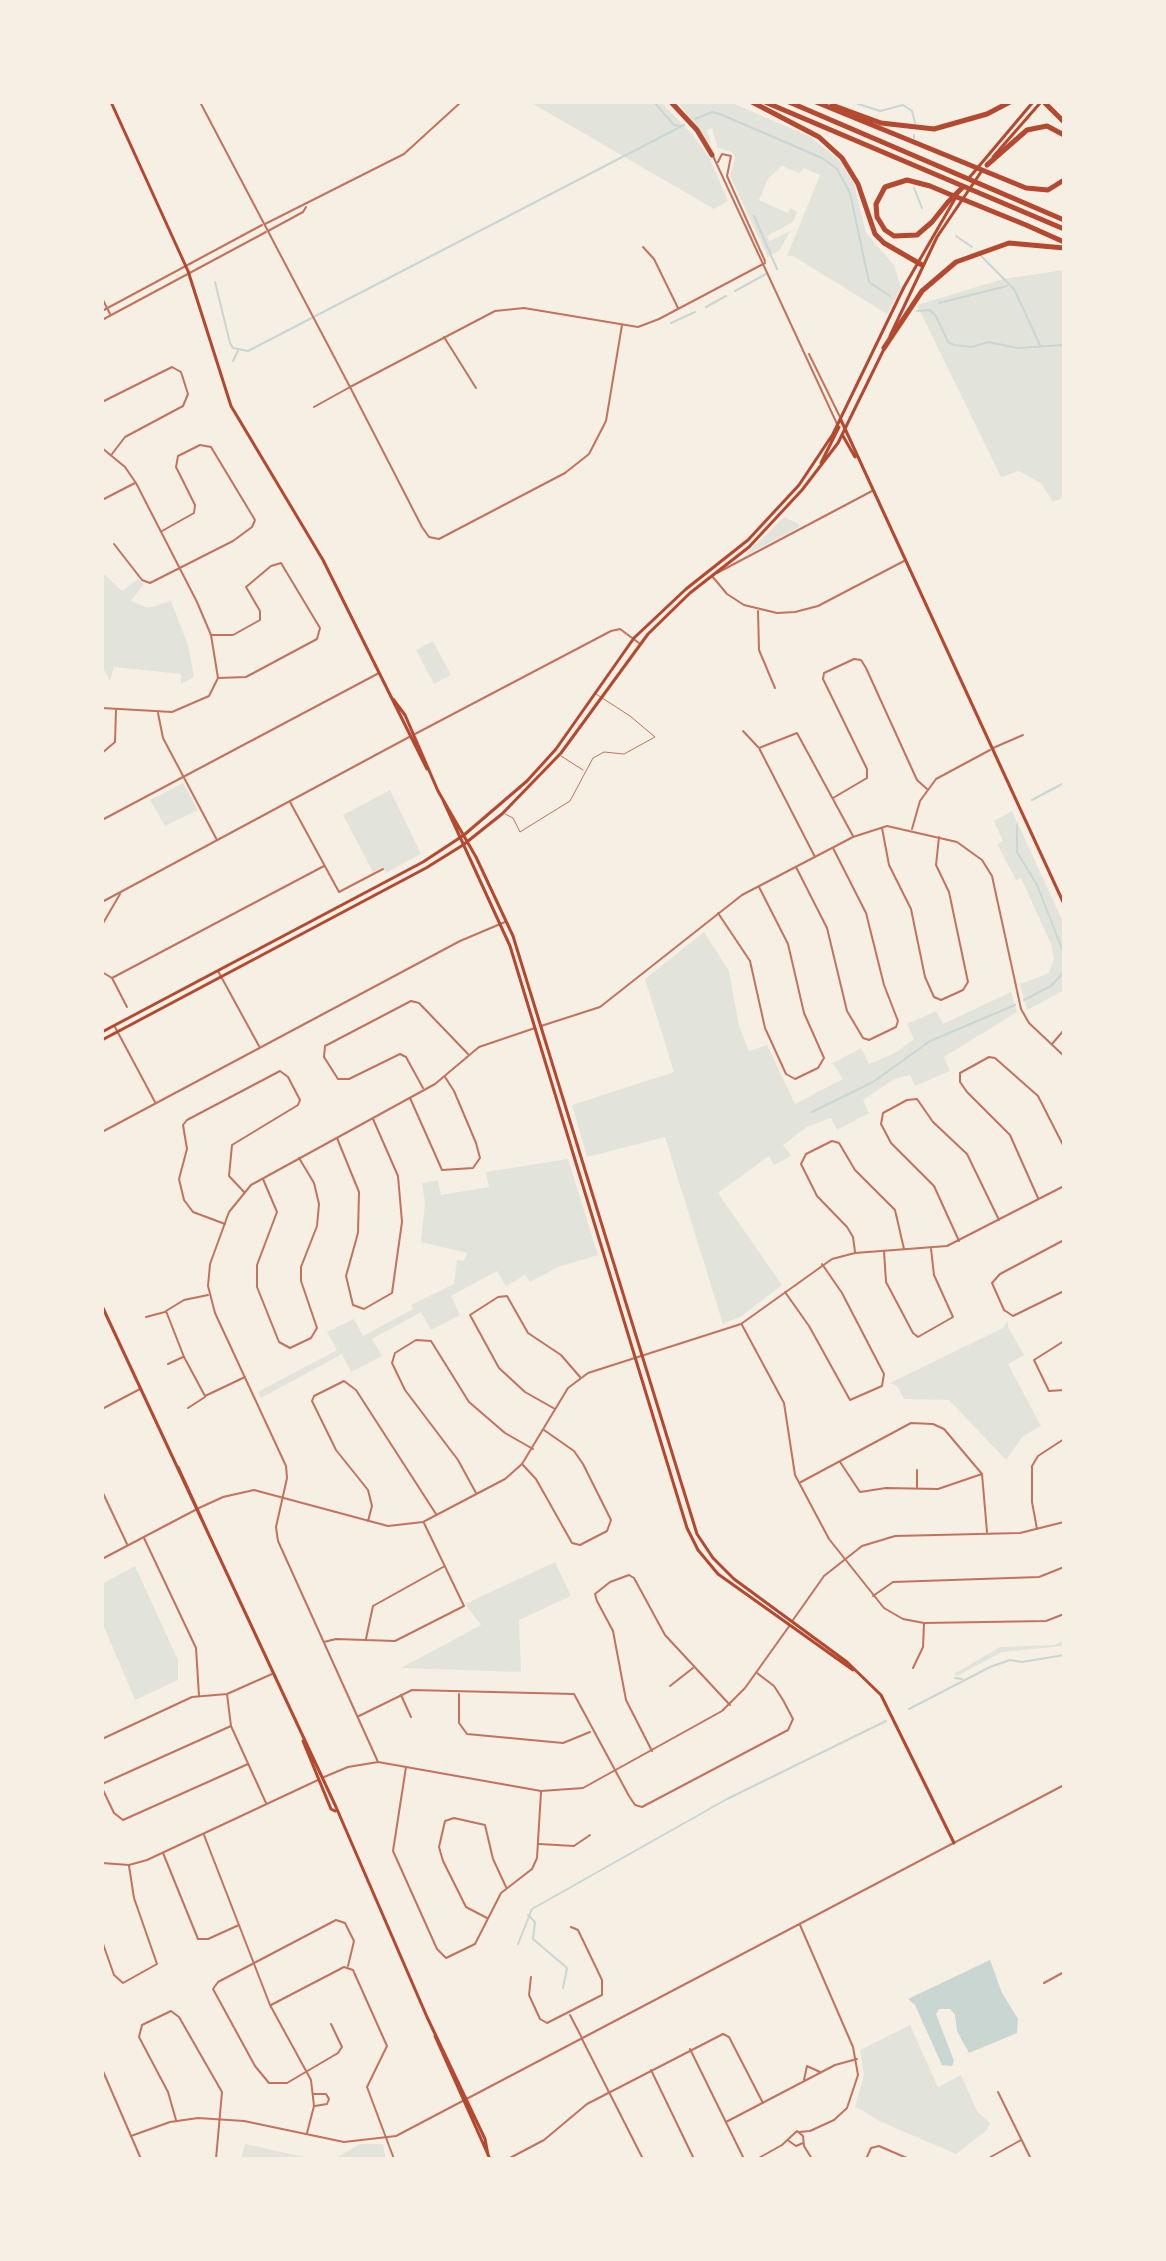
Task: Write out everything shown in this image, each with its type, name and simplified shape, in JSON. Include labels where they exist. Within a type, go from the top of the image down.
[{"type":"highway","points":[[671,102],[697,130],[712,155]]},
{"type":"highway","points":[[752,102],[819,137],[842,158],[858,184],[875,234],[920,264]]},
{"type":"highway","points":[[765,102],[1064,229]]},
{"type":"highway","points":[[789,102],[1064,220]]},
{"type":"highway","points":[[816,102],[1026,188],[1048,190],[1064,180]]},
{"type":"highway","points":[[824,102],[881,123],[934,129],[987,114],[1010,102]]},
{"type":"highway","points":[[1042,102],[1064,122]]},
{"type":"highway","points":[[984,163],[1027,130],[1047,126],[1064,135]]},
{"type":"highway","points":[[962,188],[952,204],[925,229],[910,237],[894,236],[885,230],[876,210],[885,187],[896,181],[920,183],[1064,245]]},
{"type":"highway","points":[[884,348],[922,291],[956,262],[1009,243],[1064,245]]},
{"type":"main road","points":[[111,102],[188,271],[231,406],[247,438],[323,560],[427,769],[468,841],[504,922],[638,1356],[702,1543],[734,1579],[859,1674],[891,1710],[954,1843]]},
{"type":"main road","points":[[817,471],[952,204],[1033,102]]},
{"type":"main road","points":[[962,188],[1042,102]]},
{"type":"main road","points":[[102,1040],[463,845],[502,814],[559,755],[639,643],[777,520],[817,471],[845,429],[920,264]]},
{"type":"main road","points":[[841,420],[1064,904]]},
{"type":"main road","points":[[838,427],[857,459]]},
{"type":"main road","points":[[102,1032],[394,878],[460,839],[527,781],[554,751],[634,638],[772,516],[799,485],[838,427]]},
{"type":"main road","points":[[554,751],[559,755]]},
{"type":"main road","points":[[443,800],[504,922]]},
{"type":"main road","points":[[102,1306],[335,1811],[489,2157]]},
{"type":"street","points":[[200,102],[429,537],[439,539],[565,473],[589,454],[606,421],[622,325]]},
{"type":"street","points":[[102,320],[404,154],[461,102]]},
{"type":"street","points":[[718,167],[719,157],[728,154],[732,159],[727,172],[729,180],[765,263]]},
{"type":"street","points":[[712,155],[841,420]]},
{"type":"street","points":[[102,311],[299,206],[307,206]]},
{"type":"street","points":[[643,247],[654,259],[679,309]]},
{"type":"street","points":[[314,407],[495,311],[516,308],[622,325],[648,325],[765,263]]},
{"type":"street","points":[[102,298],[110,314]]},
{"type":"street","points":[[444,337],[476,388]]},
{"type":"street","points":[[806,350],[838,427]]},
{"type":"street","points":[[102,402],[172,367],[181,372],[188,394],[183,406],[125,437],[111,455]]},
{"type":"street","points":[[114,544],[145,583],[180,569],[233,541],[254,524],[250,511],[208,445],[178,456],[176,467],[195,505],[194,513],[161,532]]},
{"type":"street","points":[[102,448],[136,483],[180,569],[211,635],[218,678],[209,696],[172,712],[102,708]]},
{"type":"street","points":[[102,500],[136,483]]},
{"type":"street","points":[[712,576],[872,491]]},
{"type":"street","points":[[709,571],[727,594],[759,610],[777,613],[806,610],[905,560]]},
{"type":"street","points":[[211,635],[233,635],[260,620],[260,611],[246,587],[271,566],[281,563],[320,628],[317,639],[246,677],[218,678]]},
{"type":"street","points":[[759,610],[759,650],[775,688]]},
{"type":"street","points":[[102,902],[611,631],[620,629],[639,643]]},
{"type":"street","points":[[833,798],[867,778],[867,769],[823,679],[824,673],[854,659],[861,660],[866,668],[917,780],[927,789]]},
{"type":"street","points":[[102,820],[380,672]]},
{"type":"street","points":[[102,753],[115,742],[116,709]]},
{"type":"street","points":[[158,711],[159,729],[218,841]]},
{"type":"street","points":[[743,731],[759,748],[815,857]]},
{"type":"street","points":[[759,748],[797,733],[853,837]]},
{"type":"street","points":[[912,830],[927,789],[936,779],[1023,735]]},
{"type":"street","points":[[289,801],[339,892],[383,869]]},
{"type":"street","points":[[882,827],[889,865],[911,909],[925,977],[934,997],[941,1000],[963,990],[968,982],[949,892],[936,865],[939,837]]},
{"type":"street","points":[[378,1762],[278,1541],[276,1527],[286,1466],[209,1295],[210,1264],[225,1224],[244,1192],[299,1157],[424,1090],[445,1077],[468,1054],[490,1043],[600,1007],[718,913],[759,886],[853,837],[882,827],[912,830],[971,849],[988,868],[1018,1000],[1029,1023],[1064,1056]]},
{"type":"street","points":[[796,867],[827,928],[847,1011],[863,1038],[869,1040],[896,1027],[898,1021],[884,985],[866,913],[833,847]]},
{"type":"street","points":[[112,978],[324,866]]},
{"type":"street","points":[[718,913],[737,937],[750,961],[765,1028],[786,1074],[795,1079],[820,1067],[824,1058],[804,1013],[788,944],[759,886]]},
{"type":"street","points":[[102,925],[120,893]]},
{"type":"street","points":[[102,1132],[460,941],[504,922]]},
{"type":"street","points":[[218,970],[260,1047]]},
{"type":"street","points":[[102,972],[112,978],[127,1007]]},
{"type":"street","points":[[424,1090],[406,1057],[400,1054],[349,1079],[338,1079],[324,1057],[325,1046],[411,1001],[419,1003],[468,1054]]},
{"type":"street","points":[[114,1026],[156,1103]]},
{"type":"street","points":[[1052,1045],[1064,1030]]},
{"type":"street","points":[[1039,1200],[1010,1135],[967,1092],[960,1073],[989,1057],[995,1058],[1038,1096],[1064,1147]]},
{"type":"street","points":[[225,1224],[193,1212],[184,1200],[179,1179],[187,1149],[183,1125],[187,1120],[280,1071],[293,1087],[298,1105],[232,1145],[229,1176],[244,1192]]},
{"type":"street","points":[[410,1098],[442,1170],[473,1168],[480,1158],[473,1135],[445,1077]]},
{"type":"street","points":[[959,1241],[934,1186],[891,1143],[879,1119],[887,1110],[907,1100],[917,1099],[933,1122],[967,1154],[999,1220]]},
{"type":"street","points":[[337,1138],[359,1192],[358,1233],[346,1276],[353,1305],[364,1309],[392,1293],[402,1222],[398,1176],[373,1118]]},
{"type":"street","points":[[855,1253],[853,1237],[847,1227],[817,1196],[801,1164],[806,1154],[832,1141],[839,1143],[855,1170],[895,1210],[904,1249]]},
{"type":"street","points":[[262,1178],[277,1212],[257,1265],[257,1287],[279,1342],[290,1348],[311,1338],[317,1328],[301,1281],[301,1267],[317,1226],[319,1204],[314,1183],[299,1157]]},
{"type":"street","points":[[102,1559],[223,1497],[254,1490],[398,1527],[423,1522],[505,1479],[522,1464],[568,1388],[581,1378],[638,1356],[741,1324],[822,1264],[855,1253],[931,1247],[959,1241],[1064,1186]]},
{"type":"street","points":[[1064,1240],[1000,1274],[992,1283],[1004,1310],[1013,1316],[1064,1291]]},
{"type":"street","points":[[884,1251],[886,1282],[918,1337],[953,1317],[934,1275],[931,1247]]},
{"type":"street","points":[[784,1292],[809,1326],[850,1400],[882,1386],[884,1374],[842,1293],[822,1264]]},
{"type":"street","points":[[146,1317],[166,1311],[184,1300],[209,1295]]},
{"type":"street","points":[[555,1409],[525,1392],[499,1368],[470,1315],[498,1297],[507,1296],[528,1333],[561,1355],[581,1378]]},
{"type":"street","points":[[166,1311],[184,1357],[205,1396]]},
{"type":"street","points":[[741,1324],[784,1403],[792,1460],[800,1482],[829,1539],[873,1596],[895,1615],[924,1623],[1046,1621],[1064,1614]]},
{"type":"street","points":[[477,1495],[458,1460],[405,1390],[392,1363],[392,1355],[416,1340],[431,1341],[469,1402],[495,1426],[533,1449]]},
{"type":"street","points":[[1064,1341],[1034,1360],[1049,1391],[1053,1394],[1064,1390]]},
{"type":"street","points":[[168,1364],[184,1357]]},
{"type":"street","points":[[188,1408],[205,1396],[245,1377]]},
{"type":"street","points":[[368,1521],[372,1506],[368,1490],[336,1450],[312,1401],[314,1396],[344,1381],[356,1390],[437,1515]]},
{"type":"street","points":[[102,1409],[140,1389]]},
{"type":"street","points":[[800,1482],[900,1428],[922,1422],[944,1429],[982,1474],[987,1533]]},
{"type":"street","points":[[522,1464],[536,1479],[572,1543],[580,1545],[607,1531],[611,1520],[583,1464],[568,1445],[543,1429]]},
{"type":"street","points":[[1037,1529],[1032,1502],[1032,1466],[1038,1456],[1064,1439]]},
{"type":"street","points":[[839,1461],[860,1492],[948,1487],[982,1474]]},
{"type":"street","points":[[917,1470],[917,1488]]},
{"type":"street","points":[[102,1491],[127,1545]]},
{"type":"street","points":[[323,1642],[395,1641],[464,1606],[423,1522]]},
{"type":"street","points":[[102,1863],[129,1865],[348,1767],[378,1762],[541,1791],[583,1788],[615,1773],[730,1705],[824,1576],[844,1556],[862,1546],[895,1536],[1037,1529],[1064,1522]]},
{"type":"street","points":[[144,1537],[196,1648],[199,1696]]},
{"type":"street","points":[[366,1640],[373,1606],[445,1566]]},
{"type":"street","points":[[873,1596],[893,1582],[1039,1577],[1064,1567]]},
{"type":"street","points":[[652,1751],[626,1700],[613,1631],[595,1594],[619,1577],[634,1578],[665,1635],[730,1705]]},
{"type":"street","points":[[913,1668],[923,1647],[924,1623]]},
{"type":"street","points":[[670,1686],[694,1667]]},
{"type":"street","points":[[358,1717],[412,1690],[459,1693],[569,1692],[577,1698],[591,1731],[632,1803],[642,1807],[788,1730],[793,1719],[783,1700],[774,1686],[757,1672]]},
{"type":"street","points":[[102,1739],[199,1696],[227,1694],[272,1674]]},
{"type":"street","points":[[459,1693],[459,1723],[467,1734],[563,1743],[591,1731]]},
{"type":"street","points":[[227,1694],[231,1726],[267,1804]]},
{"type":"street","points":[[400,1694],[411,1717]]},
{"type":"street","points":[[231,1726],[102,1786],[114,1813],[123,1820],[248,1764]]},
{"type":"street","points":[[406,1766],[393,1851],[440,1954],[452,1957],[472,1946],[506,1887],[532,1869],[538,1844],[541,1791]]},
{"type":"street","points":[[131,2136],[176,2121],[222,2118],[344,2142],[386,2138],[464,2101],[1064,1785]]},
{"type":"street","points":[[489,1919],[466,1907],[443,1861],[439,1847],[445,1821],[454,1818],[485,1825],[493,1859],[506,1887]]},
{"type":"street","points":[[204,1834],[270,2005],[306,2071],[314,2094],[307,2135]]},
{"type":"street","points":[[538,1844],[574,1846],[590,1835]]},
{"type":"street","points":[[163,1852],[198,1939],[208,1939],[239,1925]]},
{"type":"street","points":[[102,1941],[114,1975],[123,1983],[157,1964],[134,1898],[129,1865]]},
{"type":"street","points":[[331,2024],[342,2047],[338,2053],[287,2083],[269,2083],[213,1994],[218,1982],[336,1920],[345,1923],[354,1941],[348,1966],[358,1980],[387,2046],[367,2087],[394,2159]]},
{"type":"street","points":[[757,2159],[782,2145],[790,2136],[834,2120],[847,2108],[857,2085],[857,2059],[800,1924]]},
{"type":"street","points":[[531,1977],[528,1989],[540,2019],[547,2023],[599,1997],[604,1989],[578,1930],[571,1927]]},
{"type":"street","points":[[270,2005],[348,1966]]},
{"type":"street","points":[[1044,1983],[1064,1972]]},
{"type":"street","points":[[176,2121],[168,2092],[139,2037],[142,2025],[171,2011],[179,2017],[222,2092],[216,2159]]},
{"type":"street","points":[[569,2013],[643,2159]]},
{"type":"street","points":[[508,2159],[544,2140],[587,2104],[717,2035],[729,2037],[763,2103]]},
{"type":"street","points":[[690,2049],[744,2159]]},
{"type":"street","points":[[726,2122],[821,2072],[857,2059]]},
{"type":"street","points":[[804,2081],[807,2066],[821,2072]]},
{"type":"street","points":[[102,2069],[141,2159]]},
{"type":"street","points":[[651,2070],[694,2159]]},
{"type":"street","points":[[998,2092],[1031,2159]]},
{"type":"street","points":[[314,2094],[326,2094],[329,2099],[327,2104],[314,2106]]},
{"type":"street","points":[[795,2146],[804,2141],[810,2131]]},
{"type":"street","points":[[799,2132],[808,2154]]},
{"type":"street","points":[[790,2136],[795,2146]]},
{"type":"street","points":[[987,2159],[1022,2140]]},
{"type":"street","points":[[782,2145],[795,2146],[812,2159]]},
{"type":"street","points":[[866,2159],[871,2148],[879,2146],[909,2159]]},
{"type":"street","points":[[489,2157],[496,2159]]},
{"type":"lane","points":[[502,814],[513,818],[520,832],[556,812],[573,798],[587,764],[598,754],[624,754],[655,737],[600,695],[593,693]]},
{"type":"lane","points":[[559,755],[579,770],[586,771]]},
{"type":"shaded area","points":[[530,102],[661,102],[693,135],[710,159],[728,201],[714,209]]},
{"type":"shaded area","points":[[678,102],[730,102],[811,137],[840,161],[854,184],[866,233],[894,265],[901,288],[887,314],[793,256],[787,256],[820,175],[804,168],[799,173],[782,166],[768,179],[759,200],[788,213],[791,208],[797,212],[793,222],[767,236],[769,241],[790,231],[780,250],[768,257],[730,176],[735,158],[732,152],[718,148],[712,128],[707,130],[712,148]]},
{"type":"shaded area","points":[[1064,270],[1064,497],[1053,502],[1041,483],[1019,471],[1001,477],[917,305],[1003,279]]},
{"type":"shaded area","points":[[784,517],[799,524],[799,527],[743,557]]},
{"type":"shaded area","points":[[102,572],[122,591],[138,579],[144,584],[131,601],[148,608],[171,601],[188,645],[194,677],[181,684],[181,674],[114,667],[110,681],[102,666]]},
{"type":"shaded area","points":[[433,641],[451,675],[434,684],[416,650]]},
{"type":"shaded area","points":[[183,783],[198,810],[165,826],[150,800]]},
{"type":"shaded area","points":[[390,790],[421,854],[386,873],[382,867],[373,872],[343,815]]},
{"type":"shaded area","points":[[1012,811],[1064,924],[1064,990],[1027,1010],[1020,984],[1049,973],[1054,959],[1051,944],[1021,878],[1016,880],[997,844],[1003,841],[994,821]]},
{"type":"shaded area","points":[[704,932],[729,971],[739,1026],[749,1051],[767,1045],[795,1104],[843,1079],[833,1063],[861,1048],[869,1064],[897,1052],[914,1039],[907,1024],[936,1011],[943,1024],[1011,992],[1017,1012],[944,1057],[950,1071],[915,1086],[910,1075],[894,1079],[863,1100],[869,1113],[837,1130],[831,1118],[808,1126],[783,1145],[791,1156],[774,1165],[769,1156],[718,1193],[782,1285],[742,1316],[723,1324],[665,1137],[587,1157],[572,1105],[674,1072],[645,979]]},
{"type":"shaded area","points":[[568,1159],[598,1255],[558,1267],[530,1282],[525,1275],[506,1286],[497,1271],[451,1296],[460,1315],[431,1330],[421,1312],[372,1339],[382,1356],[351,1372],[342,1354],[261,1398],[258,1392],[337,1350],[327,1332],[354,1319],[363,1336],[413,1309],[411,1305],[454,1284],[457,1260],[464,1261],[467,1253],[421,1242],[425,1203],[422,1183],[438,1180],[441,1195],[489,1187],[486,1172]]},
{"type":"shaded area","points":[[1008,1320],[1008,1327],[1024,1355],[1008,1364],[1041,1426],[1023,1436],[1006,1460],[949,1400],[904,1399],[897,1386],[890,1383],[1003,1328]]},
{"type":"shaded area","points":[[555,1562],[571,1596],[519,1620],[521,1672],[401,1668],[481,1625],[465,1604]]},
{"type":"shaded area","points":[[135,1566],[178,1660],[178,1680],[135,1700],[102,1622],[102,1584]]},
{"type":"shaded area","points":[[1064,1640],[1064,1646],[1002,1652],[957,1676],[954,1674],[1000,1647],[1054,1645]]},
{"type":"shaded area","points":[[990,1960],[1002,1993],[1018,2019],[1017,2033],[969,2053],[957,2031],[955,2015],[950,2009],[939,2009],[936,2014],[954,2061],[952,2066],[942,2065],[915,2005],[908,1999]]},
{"type":"shaded area","points":[[910,2025],[938,2087],[961,2075],[977,2111],[990,2123],[986,2131],[956,2154],[879,2121],[855,2106],[864,2075],[860,2050]]},
{"type":"shaded area","points":[[245,2144],[309,2158],[312,2159],[241,2159]]},
{"type":"shaded area","points":[[360,2144],[383,2144],[386,2159],[334,2159]]},
{"type":"waterway","points":[[654,102],[674,125],[681,126]]},
{"type":"waterway","points":[[852,102],[880,111],[903,105],[912,111],[915,123]]},
{"type":"waterway","points":[[695,119],[712,112],[720,114],[822,158],[837,169],[850,193],[869,282],[890,296]]},
{"type":"waterway","points":[[215,282],[230,343],[233,348],[248,351],[684,125]]},
{"type":"waterway","points":[[914,188],[922,208]]},
{"type":"waterway","points":[[754,216],[777,269]]},
{"type":"waterway","points":[[956,236],[972,247]]},
{"type":"waterway","points":[[981,256],[1014,289],[1040,345]]},
{"type":"waterway","points":[[735,291],[766,274]]},
{"type":"waterway","points":[[939,303],[1007,286]]},
{"type":"waterway","points":[[706,307],[726,296]]},
{"type":"waterway","points":[[917,311],[930,310],[948,342],[954,345],[972,347],[989,342],[1017,348],[1064,345]]},
{"type":"waterway","points":[[671,323],[695,312]]},
{"type":"waterway","points":[[233,361],[238,351]]},
{"type":"waterway","points":[[1032,800],[1064,783]]},
{"type":"waterway","points":[[1017,825],[1017,852],[1037,885],[1064,954]]},
{"type":"waterway","points":[[1024,1000],[1051,986],[1064,972]]},
{"type":"waterway","points":[[812,1112],[873,1082],[930,1041],[1015,1005]]},
{"type":"waterway","points":[[909,1709],[990,1667],[1010,1660],[1022,1662],[1064,1655]]},
{"type":"waterway","points":[[955,1678],[962,1679]]},
{"type":"waterway","points":[[518,1944],[532,1909],[727,1799],[886,1721]]},
{"type":"waterway","points":[[528,1915],[535,1922],[533,1939],[567,1968],[563,1988]]}]
